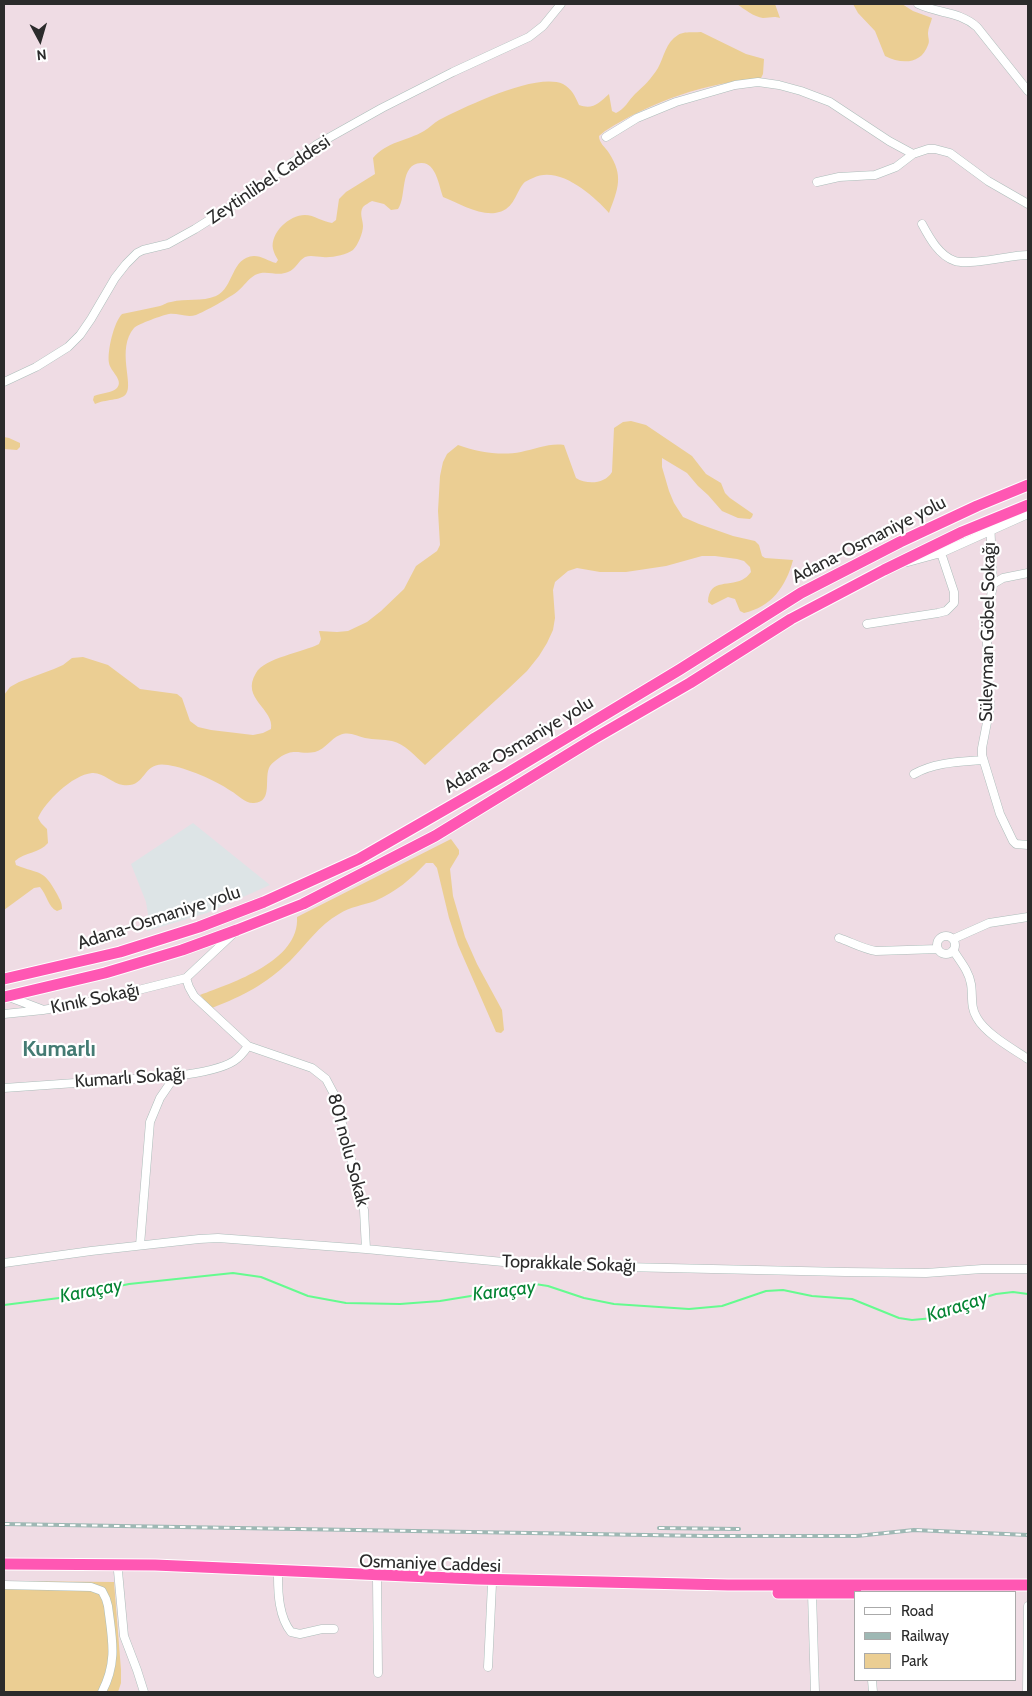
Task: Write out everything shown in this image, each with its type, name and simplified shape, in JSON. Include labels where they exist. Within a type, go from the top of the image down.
[{"type":"highway","name":"Adana-Osmaniye yolu","points":[[4,979],[120,952],[199,927],[264,902],[359,859],[503,776],[679,670],[801,593],[960,514],[1028,485]]},
{"type":"highway","name":"Adana-Osmaniye yolu","points":[[6,996],[105,973],[182,950],[303,904],[436,836],[595,738],[683,687],[791,619],[962,532],[990,526],[1028,505]]},
{"type":"highway","points":[[4,1564],[155,1565],[476,1579],[728,1585],[1028,1585]]},
{"type":"highway","name":"Osmaniye Caddesi","points":[[4,1571],[203,1572],[492,1584],[812,1594],[854,1593]]},
{"type":"highway","points":[[941,1591],[1028,1589]]},
{"type":"street","name":"Zeytinlibel Caddesi","points":[[4,382],[54,358],[68,347],[85,327],[126,264],[142,250],[168,244],[195,230],[244,198],[310,149],[382,108],[459,69],[529,37],[543,26],[561,4]]},
{"type":"street","points":[[918,4],[929,9],[958,15],[972,22],[1028,91]]},
{"type":"street","points":[[606,137],[637,118],[676,102],[735,85],[758,82],[801,90],[830,102],[888,141],[913,154]]},
{"type":"street","points":[[817,182],[839,177],[875,175],[896,167],[913,154],[928,149],[935,149],[950,153],[988,181],[1028,204]]},
{"type":"street","points":[[922,224],[931,240],[940,250],[955,261],[974,261],[1028,255]]},
{"type":"street","points":[[896,565],[926,559],[941,553],[990,526],[1028,514]]},
{"type":"street","name":"Süleyman Göbel Sokağı","points":[[990,526],[993,584],[986,643],[990,707],[982,748],[1000,814],[1010,837],[1016,844],[1028,845]]},
{"type":"street","points":[[866,624],[938,613],[949,609],[954,603],[954,592],[941,553]]},
{"type":"street","points":[[993,584],[1003,578],[1028,573]]},
{"type":"street","points":[[914,774],[937,765],[984,760]]},
{"type":"street","points":[[938,949],[937,943],[940,938],[945,936],[953,939],[989,923],[1028,917]]},
{"type":"street","name":"Kınık Sokağı","points":[[4,1014],[95,1001],[186,978],[237,930]]},
{"type":"street","points":[[839,938],[876,951],[938,949],[945,954],[953,950],[955,945],[953,939]]},
{"type":"street","points":[[953,950],[970,978],[972,1004],[977,1019],[986,1029],[1008,1046],[1028,1058]]},
{"type":"street","points":[[186,978],[194,996],[248,1046]]},
{"type":"street","points":[[6,996],[42,1010]]},
{"type":"street","name":"Kumarlı Sokağı","points":[[4,1088],[175,1076],[230,1064],[248,1046]]},
{"type":"street","name":"801 nolu Sokak","points":[[248,1046],[312,1068],[322,1074],[330,1084],[337,1104],[364,1210],[366,1249]]},
{"type":"street","points":[[140,1245],[150,1122],[160,1098],[175,1076]]},
{"type":"street","name":"Toprakkale Sokağı","points":[[4,1263],[140,1245],[218,1238],[366,1249],[535,1265],[926,1273],[982,1269],[1028,1269]]},
{"type":"street","points":[[118,1571],[124,1636],[144,1692]]},
{"type":"street","points":[[278,1576],[279,1603],[284,1620],[291,1632],[300,1634],[316,1630],[334,1629]]},
{"type":"street","points":[[377,1579],[378,1672]]},
{"type":"street","points":[[488,1667],[492,1584]]},
{"type":"street","points":[[4,1585],[91,1587],[102,1591],[108,1606],[113,1652],[112,1669],[102,1692]]},
{"type":"street","points":[[812,1594],[815,1692]]},
{"type":"street","points":[[1027,1692],[1028,1606]]},
{"type":"shaded area","points":[[193,823],[270,885],[207,913],[147,931],[148,914],[146,902],[131,864]]},
{"type":"green space","points":[[737,4],[775,4],[780,18],[763,18]]},
{"type":"green space","points":[[853,4],[902,4],[913,11],[932,18],[928,31],[929,44],[925,52],[910,61],[891,59],[885,56],[875,31],[858,13]]},
{"type":"green space","points":[[701,32],[746,54],[764,59],[761,78],[719,84],[680,95],[642,110],[599,136],[601,143],[614,161],[618,176],[617,190],[609,213],[594,198],[575,184],[554,175],[543,175],[524,183],[513,202],[506,209],[495,213],[482,212],[443,197],[436,176],[430,166],[421,163],[414,165],[406,175],[401,204],[398,209],[391,210],[384,204],[372,201],[363,207],[361,212],[363,226],[360,239],[350,252],[330,257],[305,257],[293,269],[280,274],[259,273],[250,278],[235,294],[196,315],[169,314],[134,328],[126,346],[128,389],[126,394],[120,398],[95,404],[94,396],[112,391],[119,385],[118,379],[110,366],[109,358],[114,330],[122,314],[170,302],[205,299],[216,296],[226,287],[241,262],[247,258],[257,256],[276,263],[278,260],[273,250],[273,243],[274,237],[282,226],[293,218],[305,215],[332,223],[336,220],[339,199],[346,192],[375,174],[373,158],[384,148],[426,130],[439,120],[466,107],[501,93],[536,83],[551,82],[563,84],[571,90],[579,105],[588,107],[596,105],[609,94],[612,111],[616,113],[653,76],[674,38],[683,33]]},
{"type":"green space","points":[[631,421],[646,425],[692,456],[706,474],[721,483],[725,493],[730,498],[753,514],[750,519],[738,518],[722,511],[687,473],[662,458],[662,467],[669,491],[683,517],[733,536],[755,541],[759,545],[762,556],[765,558],[793,560],[782,587],[770,601],[744,613],[740,611],[735,599],[728,597],[712,605],[708,602],[709,594],[716,586],[739,581],[746,578],[751,572],[750,567],[744,561],[737,559],[702,556],[666,566],[626,572],[600,572],[577,568],[568,571],[555,582],[553,590],[555,618],[553,630],[539,656],[527,671],[425,765],[410,751],[397,743],[389,740],[368,739],[353,734],[343,734],[337,736],[315,752],[293,752],[277,760],[268,771],[267,788],[264,798],[260,802],[254,803],[245,801],[201,775],[168,765],[153,766],[141,779],[131,785],[119,784],[96,773],[84,775],[60,790],[47,804],[38,818],[47,829],[48,843],[41,849],[15,861],[16,865],[40,874],[48,880],[60,900],[62,909],[57,911],[54,909],[40,887],[34,888],[4,910],[4,695],[10,687],[63,665],[72,658],[83,657],[108,665],[140,689],[177,694],[182,698],[190,721],[198,727],[253,735],[263,733],[271,729],[271,722],[252,690],[252,682],[260,668],[275,659],[319,644],[321,639],[319,631],[348,631],[367,622],[404,589],[416,566],[437,551],[440,545],[438,511],[440,476],[447,454],[458,445],[473,450],[505,454],[564,445],[576,478],[585,482],[596,482],[605,479],[612,472],[614,428],[623,422]]},
{"type":"green space","points":[[4,437],[20,443],[20,447],[17,450],[4,449]]},
{"type":"green space","points":[[451,839],[459,850],[459,854],[450,869],[453,896],[465,937],[477,964],[502,1010],[504,1030],[501,1033],[496,1032],[458,945],[449,918],[437,868],[433,863],[426,863],[403,885],[383,897],[343,912],[332,919],[319,929],[290,961],[254,989],[212,1008],[200,995],[246,977],[276,958],[288,946],[295,932],[297,917]]},
{"type":"green space","points":[[4,1581],[114,1582],[121,1670],[121,1683],[118,1692],[4,1692]]},
{"type":"waterway","name":"Karaçay","points":[[4,1305],[67,1297],[129,1284],[233,1273],[261,1277],[308,1296],[346,1303],[400,1304],[440,1301],[477,1295],[522,1284],[535,1284],[548,1286],[584,1298],[614,1304],[689,1309],[722,1306],[766,1291],[783,1290],[812,1296],[852,1299],[899,1318],[912,1320],[933,1318],[976,1300],[996,1294],[1013,1292],[1028,1294]]},
{"type":"railway","points":[[4,1524],[705,1536],[857,1536],[914,1530],[1028,1535]]},
{"type":"railway","points":[[659,1528],[739,1529]]},
{"type":"district","name":"Kumarlı","points":[[59,1050]]}]
